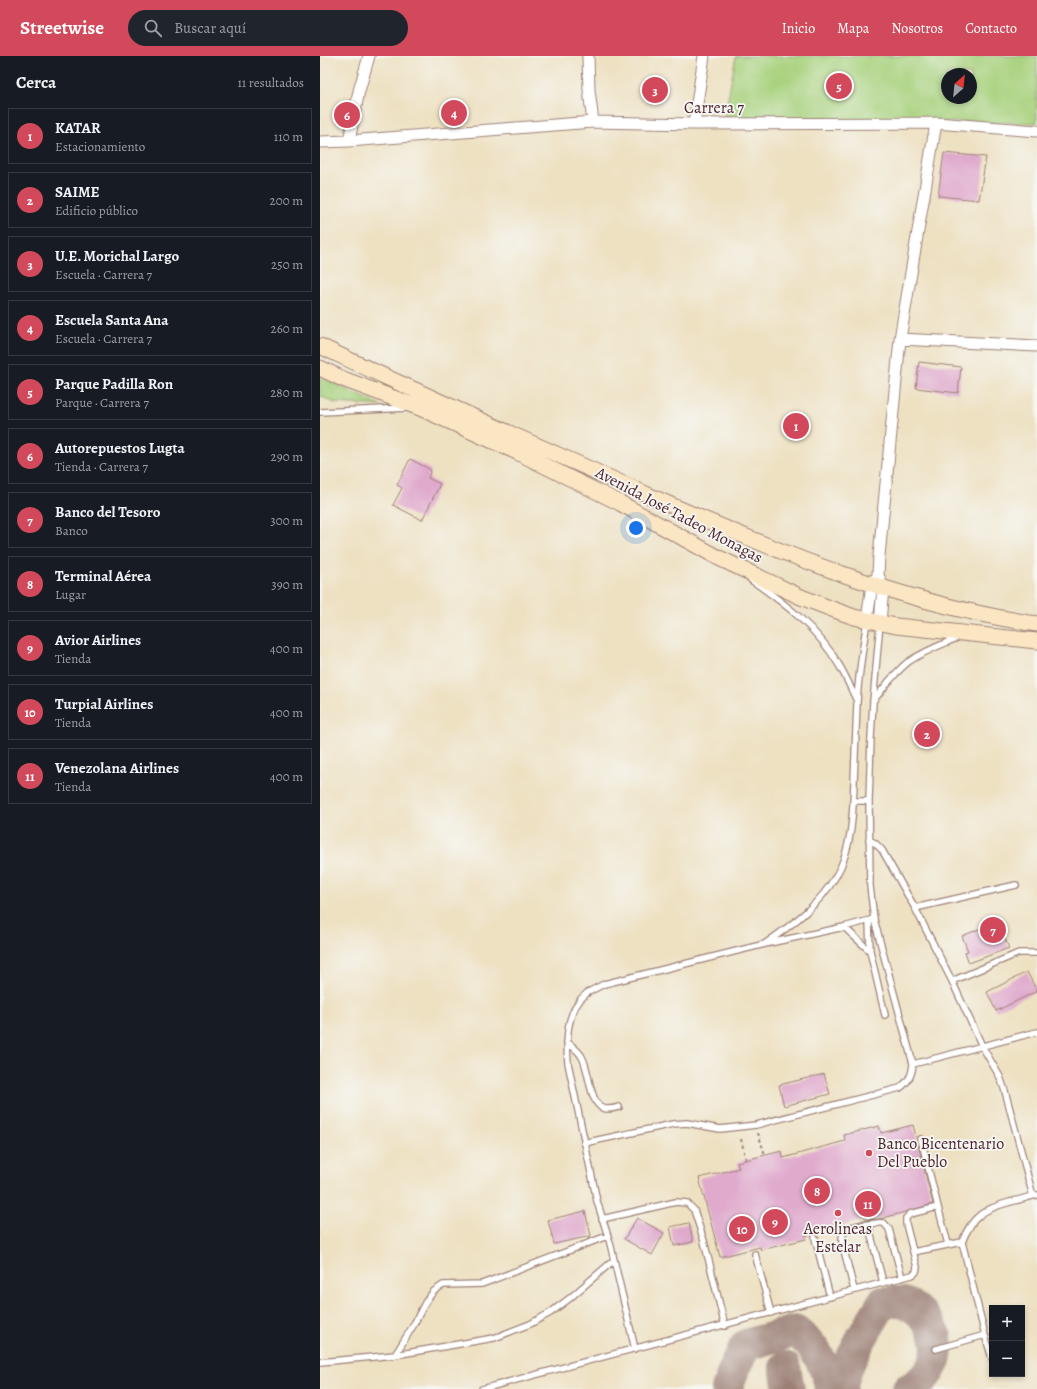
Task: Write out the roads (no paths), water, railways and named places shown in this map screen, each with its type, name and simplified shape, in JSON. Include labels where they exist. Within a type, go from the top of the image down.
[{"type":"main road","name":"Avenida José Tadeo Monagas","points":[[320,346],[504,431],[709,522],[814,563],[951,607],[1009,620],[1037,624]]},
{"type":"main road","name":"Avenida José Tadeo Monagas","points":[[320,368],[343,379],[420,408],[517,452],[620,503],[718,558],[801,597],[832,609],[873,621],[967,634],[1037,641]]},
{"type":"street","points":[[349,141],[359,91],[369,56]]},
{"type":"street","points":[[588,56],[589,90],[593,122]]},
{"type":"street","points":[[694,124],[704,56]]},
{"type":"street","name":"Carrera 7","points":[[320,142],[593,122],[694,124],[936,123],[1037,131]]},
{"type":"street","points":[[873,621],[900,339],[936,123]]},
{"type":"street","points":[[900,339],[1037,346]]},
{"type":"lane","points":[[320,412],[420,408]]},
{"type":"lane","points":[[718,558],[779,600],[817,633],[839,665],[857,701]]},
{"type":"lane","points":[[765,944],[792,925],[822,896],[836,875],[847,850],[853,801],[857,701],[873,621]]},
{"type":"lane","points":[[873,621],[873,702],[869,801],[872,920],[870,951],[885,1015]]},
{"type":"lane","points":[[873,702],[892,678],[908,662],[928,650],[967,634]]},
{"type":"lane","points":[[853,801],[869,801]]},
{"type":"lane","points":[[869,840],[875,843],[882,850],[915,908],[982,1046],[1000,1077],[1006,1091],[1035,1196],[992,1207],[981,1214],[966,1231],[962,1242],[989,1348]]},
{"type":"lane","points":[[915,908],[1016,885]]},
{"type":"lane","points":[[635,1349],[584,1143],[568,1063],[566,1042],[568,1026],[576,1007],[587,994],[604,984],[765,944],[872,920]]},
{"type":"lane","points":[[584,1143],[673,1124],[687,1123],[720,1130],[756,1125],[900,1088],[908,1082],[912,1073],[913,1064],[872,920]]},
{"type":"lane","points":[[844,927],[870,951]]},
{"type":"lane","points":[[952,982],[1019,953],[1037,953]]},
{"type":"lane","points":[[913,1064],[1037,1032]]},
{"type":"lane","points":[[566,1042],[582,1056],[586,1065],[595,1103],[600,1108],[608,1109],[619,1107]]},
{"type":"lane","points":[[921,1139],[948,1244]]},
{"type":"lane","points":[[602,1219],[676,1202],[687,1203],[694,1210],[699,1225],[725,1326]]},
{"type":"lane","points":[[482,1389],[725,1326],[912,1275],[916,1272],[917,1267],[906,1224],[906,1218],[910,1214],[938,1207]]},
{"type":"lane","points":[[854,1290],[842,1242],[842,1235],[847,1230],[868,1224],[878,1222],[884,1223],[889,1229],[902,1278]]},
{"type":"lane","points":[[868,1224],[883,1282]]},
{"type":"lane","points":[[395,1354],[413,1326],[426,1301],[434,1291],[443,1285],[482,1284],[608,1236]]},
{"type":"lane","points":[[815,1238],[830,1297]]},
{"type":"lane","points":[[913,1252],[962,1242]]},
{"type":"lane","points":[[755,1254],[770,1313]]},
{"type":"lane","points":[[320,1362],[395,1354],[494,1338],[530,1324],[550,1313],[570,1298],[614,1260]]},
{"type":"lane","points":[[936,1349],[985,1335]]},
{"type":"place","name":"Parque Padilla Ron","points":[[839,86]]},
{"type":"place","name":"U.E. Morichal Largo","points":[[655,90]]},
{"type":"place","name":"Escuela Santa Ana","points":[[454,113]]},
{"type":"place","name":"Autorepuestos Lugta","points":[[347,115]]},
{"type":"place","name":"KATAR","points":[[796,426]]},
{"type":"place","name":"SAIME","points":[[927,734]]},
{"type":"place","name":"Banco del Tesoro","points":[[993,930]]},
{"type":"place","name":"Banco Bicentenario Del Pueblo","points":[[869,1153]]},
{"type":"place","name":"Terminal Aérea","points":[[817,1191]]},
{"type":"place","name":"Venezolana Airlines","points":[[868,1204]]},
{"type":"place","name":"Aerolineas Estelar","points":[[838,1213]]},
{"type":"place","name":"Avior Airlines","points":[[775,1222]]},
{"type":"place","name":"Turpial Airlines","points":[[742,1229]]}]
